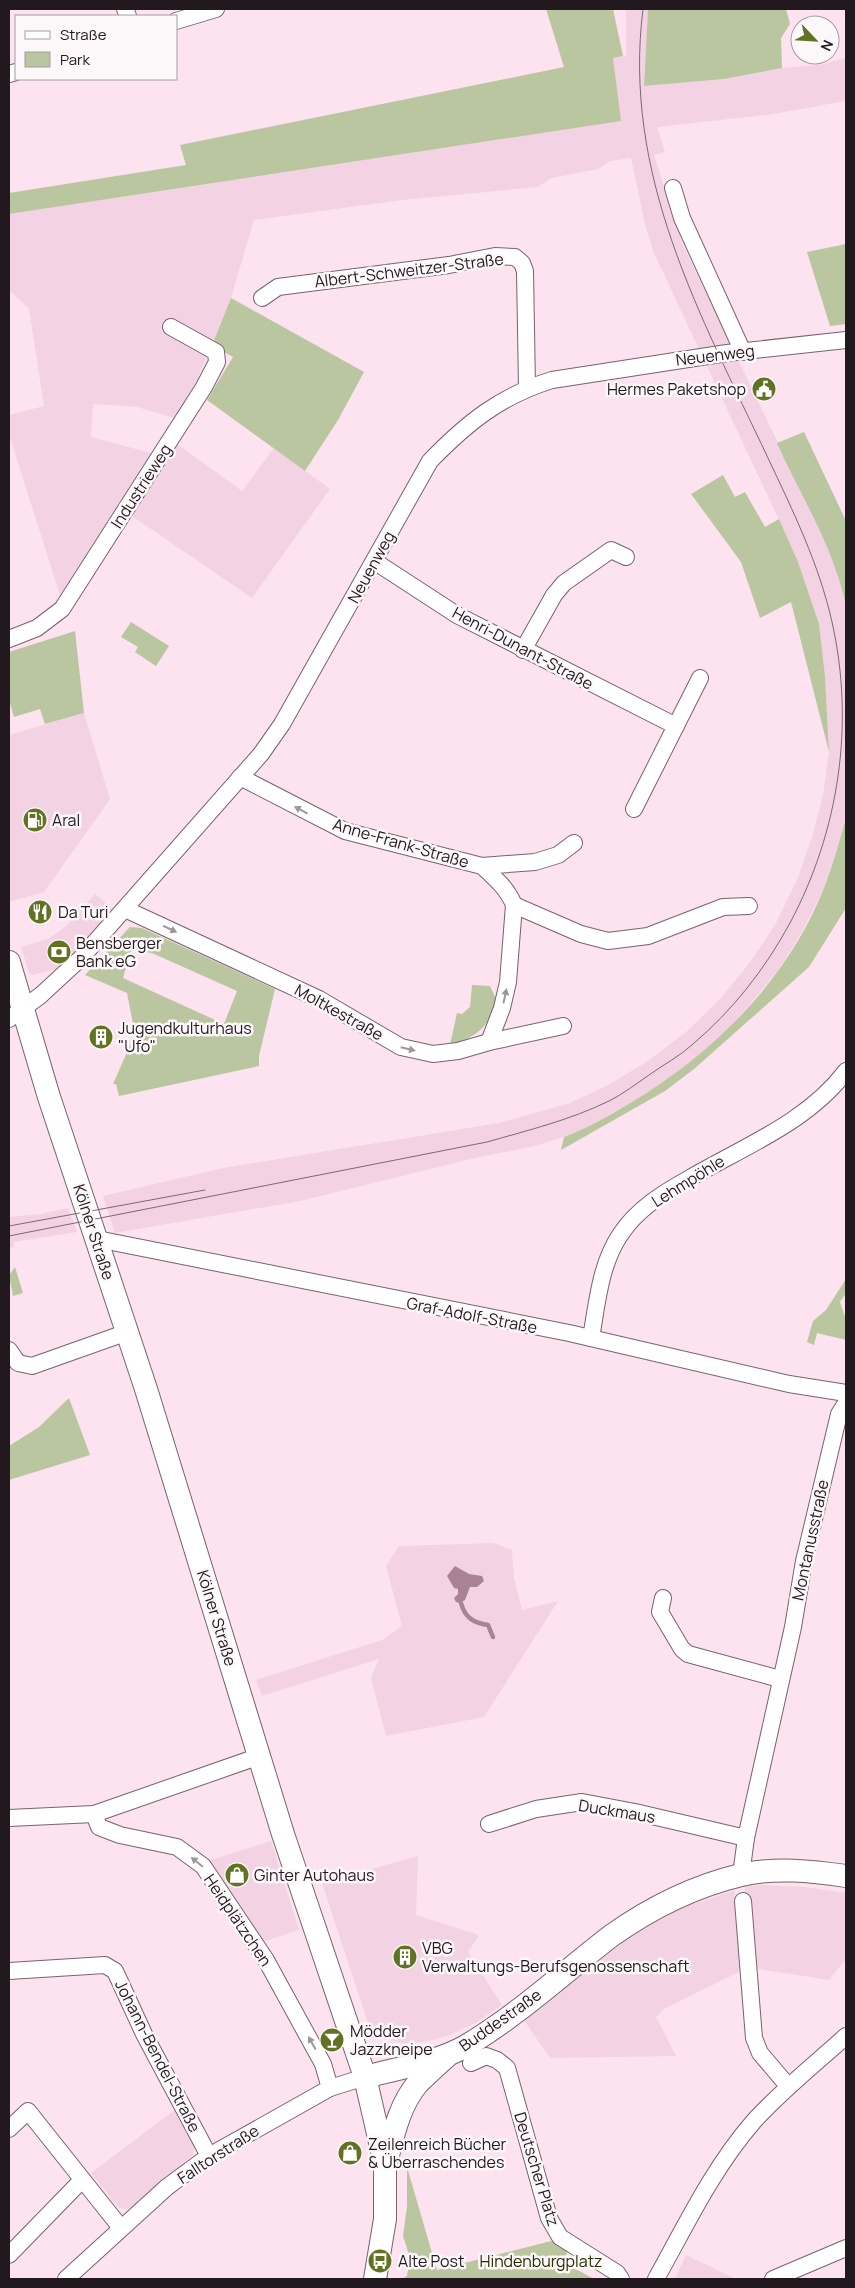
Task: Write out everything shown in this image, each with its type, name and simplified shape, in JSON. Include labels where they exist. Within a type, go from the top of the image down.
[{"type":"main road","name":"Kölner Straße","points":[[9,962],[16,1014],[97,1239],[146,1389],[283,1834],[365,2077],[386,2164],[385,2219],[375,2279]]},
{"type":"main road","name":"Buddestraße","points":[[365,2077],[449,2054],[492,2029],[636,1919],[681,1896],[741,1875],[770,1871],[800,1871],[846,1876]]},
{"type":"main road","points":[[386,2164],[396,2128],[410,2096],[418,2084],[449,2054]]},
{"type":"street","points":[[178,20],[216,9]]},
{"type":"street","points":[[673,188],[682,218],[743,352]]},
{"type":"street","name":"Albert-Schweitzer-Straße","points":[[262,298],[278,287],[449,265],[495,256],[515,257],[522,263],[525,272],[527,387]]},
{"type":"street","name":"Industrieweg","points":[[9,639],[37,628],[62,609],[204,387],[217,362],[216,352],[171,327]]},
{"type":"street","name":"Neuenweg","points":[[16,1014],[64,975],[125,909],[261,754],[279,729],[430,461],[461,429],[493,406],[527,387],[575,375],[846,340]]},
{"type":"street","points":[[524,650],[554,595],[564,583],[611,550],[626,557]]},
{"type":"street","name":"Henri-Dunant-Straße","points":[[374,562],[457,615],[676,726]]},
{"type":"street","points":[[634,808],[700,678]]},
{"type":"street","name":"Anne-Frank-Straße","points":[[240,777],[345,831],[482,866],[535,862],[558,855],[574,843]]},
{"type":"street","name":"Anne-Frank-Straße","points":[[482,866],[510,894],[514,905]]},
{"type":"street","points":[[489,1042],[502,1008],[508,982],[514,905],[581,934],[608,941],[648,936],[723,907],[749,906]]},
{"type":"street","name":"Moltkestraße","points":[[125,909],[320,999],[401,1047],[433,1054],[458,1051],[489,1042],[563,1026]]},
{"type":"street","name":"Lehmpöhle","points":[[591,1338],[604,1273],[620,1236],[634,1219],[655,1198],[800,1116],[821,1098],[846,1071]]},
{"type":"street","name":"Graf-Adolf-Straße","points":[[97,1239],[591,1338],[789,1384],[846,1393]]},
{"type":"street","points":[[9,1350],[18,1363],[32,1366],[126,1332]]},
{"type":"street","name":"Montanusstraße","points":[[741,1875],[746,1838],[815,1512],[839,1414],[846,1403]]},
{"type":"street","points":[[663,1598],[660,1612],[682,1649],[688,1654],[780,1679]]},
{"type":"street","points":[[9,1818],[94,1814],[260,1756]]},
{"type":"street","name":"Duckmaus","points":[[489,1824],[543,1808],[582,1802],[635,1812],[746,1838]]},
{"type":"street","name":"Heidplätzchen","points":[[94,1814],[99,1827],[120,1835],[177,1847],[203,1866],[266,1960],[323,2064],[330,2088]]},
{"type":"street","points":[[743,1901],[754,2038],[760,2053],[788,2086]]},
{"type":"street","name":"Johann-Bendel-Straße","points":[[9,1970],[105,1965],[115,1971],[144,2034],[208,2156]]},
{"type":"street","points":[[656,2279],[722,2162],[753,2122],[788,2086],[846,2036]]},
{"type":"street","name":"Deutscher Platz","points":[[471,2063],[486,2056],[497,2060],[507,2068],[549,2218],[557,2234],[617,2272],[620,2279]]},
{"type":"street","name":"Falltorstraße","points":[[66,2279],[167,2187],[208,2156],[330,2088],[365,2077]]},
{"type":"street","points":[[9,2129],[28,2111],[121,2228]]},
{"type":"street","points":[[9,2255],[82,2180]]},
{"type":"street","points":[[772,2279],[840,2251],[846,2264]]},
{"type":"shaded area","points":[[626,9],[648,9],[644,86],[724,79],[782,68],[840,65],[840,60],[846,58],[846,101],[767,115],[657,127],[665,152],[654,155],[682,243],[830,551],[841,583],[846,606],[846,819],[824,888],[803,930],[779,969],[731,1027],[700,1055],[664,1083],[581,1131],[535,1146],[479,1157],[300,1201],[115,1233],[103,1196],[223,1168],[499,1123],[570,1103],[610,1084],[648,1061],[686,1032],[721,998],[751,961],[775,925],[797,880],[813,834],[823,795],[829,752],[825,676],[819,624],[787,537],[654,253],[645,224],[631,158],[610,161],[598,169],[552,178],[538,187],[402,200],[254,220],[231,298],[194,387],[174,418],[137,407],[93,404],[91,437],[151,453],[60,595],[11,441],[9,441],[9,415],[44,406],[29,309],[9,290],[9,214],[620,121],[612,58],[626,56]]},
{"type":"shaded area","points":[[177,444],[242,491],[274,448],[330,489],[252,598],[132,516]]},
{"type":"shaded area","points":[[84,713],[110,799],[44,892],[9,902],[9,735]]},
{"type":"shaded area","points":[[95,894],[113,909],[61,968],[32,975],[29,973],[21,947],[48,939],[65,927]]},
{"type":"shaded area","points":[[68,1208],[77,1232],[14,1242],[14,1247],[9,1249],[9,1217],[41,1214]]},
{"type":"shaded area","points":[[493,1543],[512,1550],[514,1578],[522,1610],[558,1601],[484,1717],[386,1736],[371,1678],[379,1659],[262,1696],[256,1680],[382,1640],[402,1626],[386,1566],[399,1546]]},
{"type":"shaded area","points":[[455,1566],[469,1574],[482,1576],[484,1581],[477,1587],[470,1587],[465,1600],[460,1603],[456,1602],[454,1598],[458,1594],[458,1589],[454,1588],[447,1576]]},
{"type":"shaded area","points":[[271,1841],[299,1930],[262,1942],[205,1862]]},
{"type":"shaded area","points":[[418,1856],[416,1915],[479,1935],[468,1952],[502,2005],[475,2023],[450,2035],[406,2044],[374,2033],[367,2020],[322,1883]]},
{"type":"shaded area","points":[[760,1885],[804,1887],[846,1893],[846,1959],[829,1980],[753,1968],[745,1887]]},
{"type":"shaded area","points":[[734,1890],[743,1970],[664,2009],[656,2017],[676,2056],[550,2058],[524,2020],[621,1944],[644,1929],[682,1908]]},
{"type":"shaded area","points":[[176,2109],[195,2145],[193,2155],[131,2208],[124,2209],[118,2207],[91,2173]]},
{"type":"shaded area","points":[[686,2255],[736,2279],[675,2279]]},
{"type":"green space","points":[[546,9],[613,9],[623,56],[613,58],[621,121],[9,214],[9,193],[186,165],[180,145],[564,67]]},
{"type":"green space","points":[[648,9],[786,9],[790,24],[781,38],[782,68],[724,79],[644,86]]},
{"type":"green space","points":[[846,244],[846,324],[830,326],[807,252]]},
{"type":"green space","points":[[231,298],[364,372],[338,420],[305,471],[207,400],[233,357],[212,345]]},
{"type":"green space","points":[[804,432],[846,521],[846,606],[834,563],[777,443]]},
{"type":"green space","points":[[723,475],[735,497],[745,492],[765,527],[779,519],[798,562],[819,624],[825,676],[829,752],[791,602],[760,618],[741,562],[691,494]]},
{"type":"green space","points":[[131,622],[169,646],[156,666],[135,652],[138,647],[121,637]]},
{"type":"green space","points":[[75,631],[84,713],[45,724],[40,709],[14,717],[9,700],[9,652]]},
{"type":"green space","points":[[846,819],[846,908],[809,967],[694,1069],[665,1091],[561,1150],[564,1137],[582,1130],[663,1082],[720,1036],[746,1010],[769,983],[809,921],[824,888]]},
{"type":"green space","points":[[130,927],[142,928],[275,989],[259,1056],[259,1066],[119,1096],[116,1084],[113,1084],[135,1034],[127,993],[85,975]],"holes":[[[131,950],[152,953],[237,991],[224,1024],[123,978]]]},
{"type":"green space","points":[[472,985],[490,986],[496,999],[491,1017],[481,1030],[467,1039],[450,1045],[457,1013],[462,1014],[470,1007]]},
{"type":"green space","points":[[15,1267],[23,1293],[13,1296],[9,1275]]},
{"type":"green space","points":[[846,1279],[846,1293],[840,1302],[846,1320],[846,1340],[817,1333],[814,1345],[807,1342],[813,1321],[826,1310]]},
{"type":"green space","points":[[69,1398],[90,1455],[9,1480],[9,1446],[39,1427]]},
{"type":"green space","name":"Hindenburgplatz","points":[[407,2167],[437,2270],[555,2240],[569,2248],[563,2262],[594,2279],[402,2279],[407,2276],[410,2258],[403,2236],[407,2206]]},
{"type":"waterway","points":[[461,1603],[471,1619],[488,1625],[493,1637]]},
{"type":"tram line","points":[[9,1236],[487,1142],[579,1114],[624,1092],[683,1052],[708,1031],[735,1003],[759,973],[790,923],[807,888],[831,814],[842,738],[839,660],[827,600],[813,559],[787,498],[693,296],[672,242],[655,186],[644,129],[640,70],[643,9]]},
{"type":"tram line","points":[[9,1226],[205,1190]]},
{"type":"place","name":"Hermes Paketshop","points":[[764,389]]},
{"type":"place","name":"Aral","points":[[35,820]]},
{"type":"place","name":"Da Turi","points":[[40,912]]},
{"type":"place","name":"Bensberger Bank eG","points":[[59,952]]},
{"type":"place","name":"Jugendkulturhaus \"Ufo\"","points":[[101,1037]]},
{"type":"place","name":"Ginter Autohaus","points":[[237,1875]]},
{"type":"place","name":"VBG Verwaltungs-Berufsgenossenschaft","points":[[405,1957]]},
{"type":"place","name":"Mödder Jazzkneipe","points":[[332,2040]]},
{"type":"place","name":"Zeilenreich Bücher & Überraschendes","points":[[350,2153]]},
{"type":"place","name":"Alte Post","points":[[380,2261]]}]
